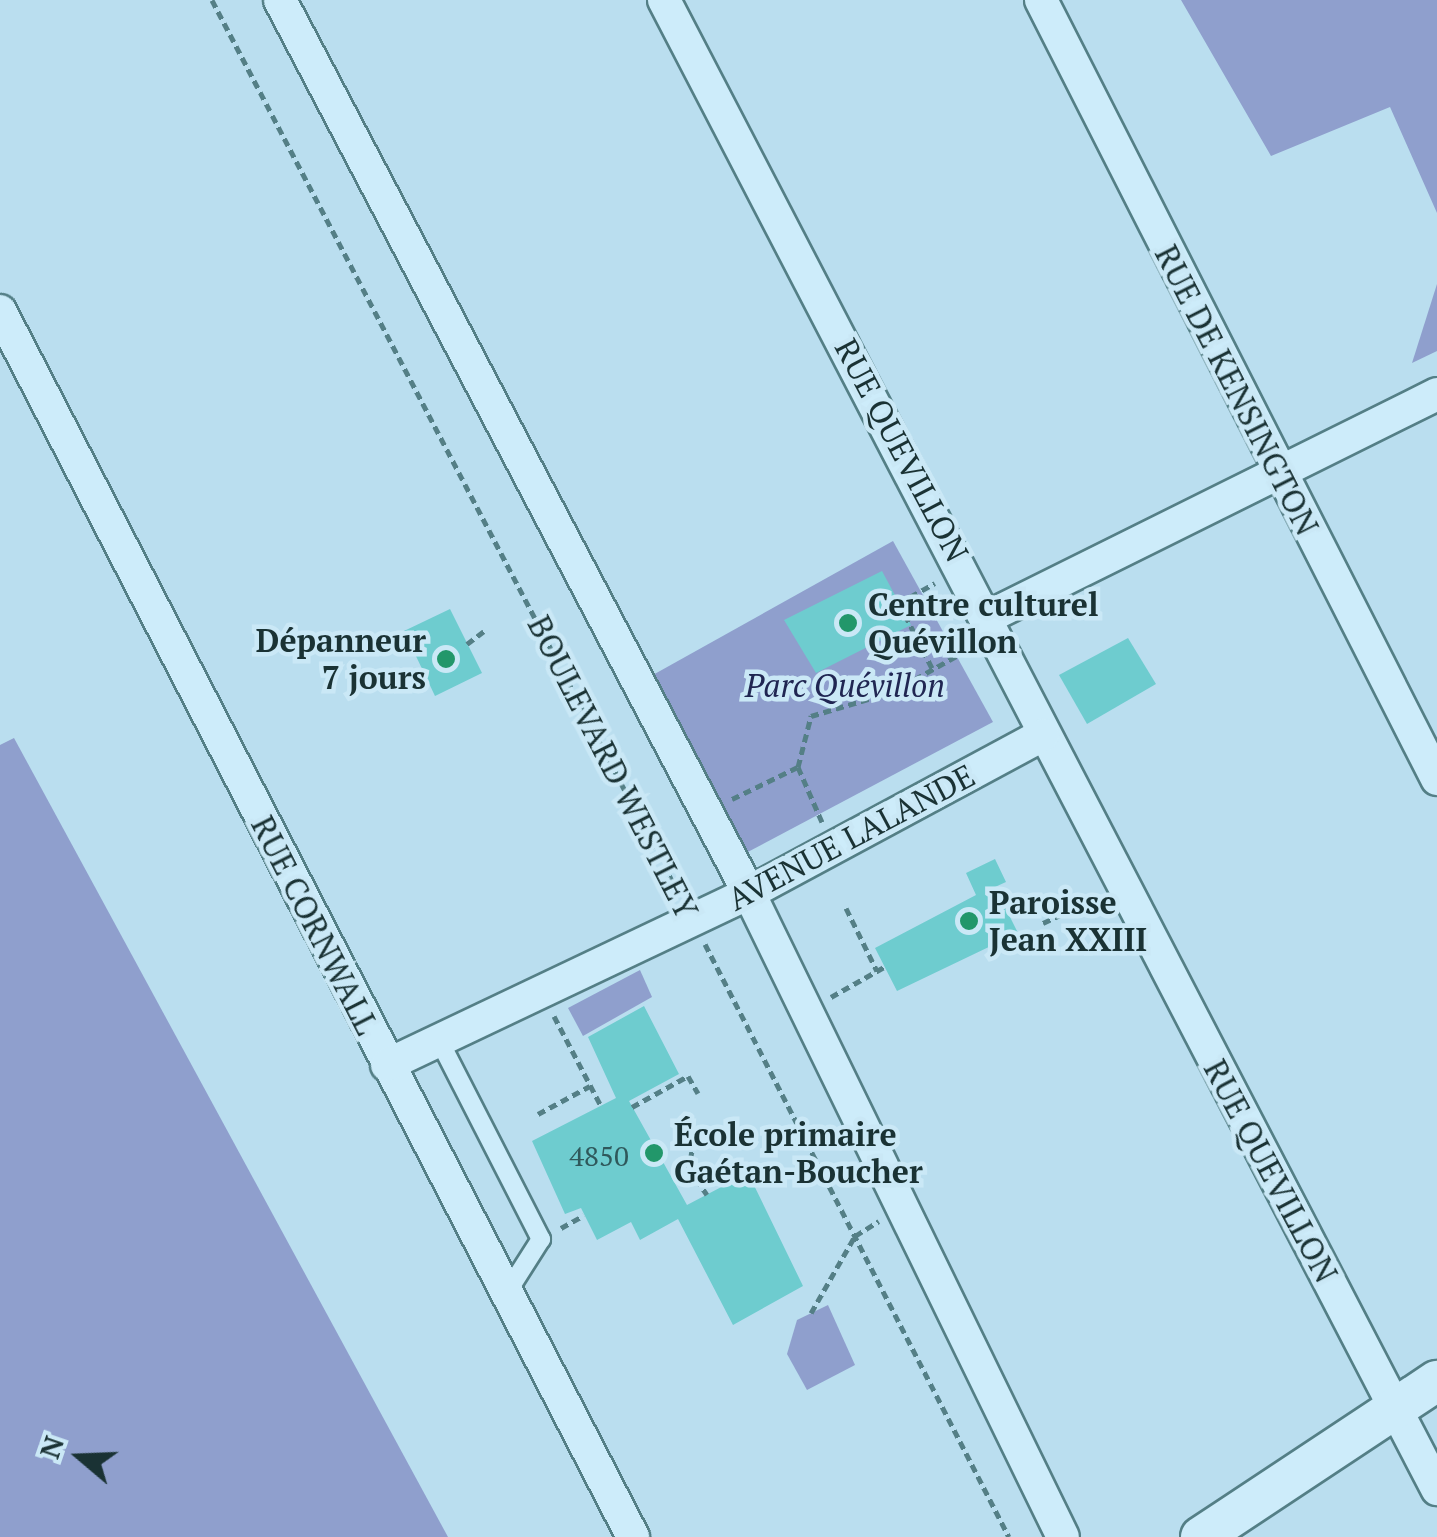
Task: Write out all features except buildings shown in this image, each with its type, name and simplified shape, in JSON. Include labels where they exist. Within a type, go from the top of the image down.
[{"type":"street","name":"BOULEVARD WESTLEY","points":[[280,0],[749,893],[1063,1537]]},
{"type":"street","name":"RUE QUEVILLON","points":[[664,0],[994,625],[1043,735],[1437,1489]]},
{"type":"street","name":"RUE DE KENSINGTON","points":[[1040,0],[1437,779]]},
{"type":"street","name":"RUE CORNWALL","points":[[0,311],[633,1537]]},
{"type":"street","points":[[994,625],[1278,473],[1437,394]]},
{"type":"street","name":"AVENUE LALANDE","points":[[387,1064],[749,893],[1043,735]]},
{"type":"street","points":[[1205,1535],[1437,1381]]},
{"type":"lane","points":[[439,1040],[541,1240],[506,1294]]},
{"type":"path","name":"BOULEVARD WESTLEY","points":[[212,0],[1009,1537]]},
{"type":"path","points":[[899,602],[933,669]]},
{"type":"path","points":[[834,848],[798,766],[811,716],[933,669],[994,625]]},
{"type":"path","points":[[468,644],[484,631]]},
{"type":"path","points":[[707,813],[798,766]]},
{"type":"path","points":[[1043,923],[1122,886]]},
{"type":"path","points":[[1006,908],[1029,895]]},
{"type":"path","points":[[846,908],[877,971]]},
{"type":"path","points":[[806,1011],[884,967]]},
{"type":"path","points":[[541,991],[602,1106]]},
{"type":"path","points":[[632,1107],[688,1076],[698,1092]]},
{"type":"path","points":[[538,1114],[590,1086]]},
{"type":"path","points":[[694,1140],[689,1168],[707,1195]]},
{"type":"path","points":[[811,1314],[855,1236],[903,1207]]},
{"type":"green space","points":[[1181,0],[1437,0],[1437,213],[1390,107],[1271,156]]},
{"type":"green space","points":[[1437,284],[1437,351],[1412,363]]},
{"type":"green space","name":"Parc Quévillon","points":[[893,541],[993,722],[744,854],[651,676]]},
{"type":"green space","points":[[14,738],[448,1537],[0,1537],[0,745]]},
{"type":"green space","points":[[640,970],[652,997],[583,1036],[568,1008]]},
{"type":"green space","points":[[828,1305],[855,1365],[807,1390],[787,1354],[797,1320]]},
{"type":"place","name":"Centre culturel Quévillon","points":[[848,623]]},
{"type":"place","name":"Dépanneur 7 jours","points":[[446,659]]},
{"type":"place","name":"Paroisse Jean XXIII","points":[[969,921]]},
{"type":"place","name":"École primaire Gaétan-Boucher","points":[[654,1153]]}]
